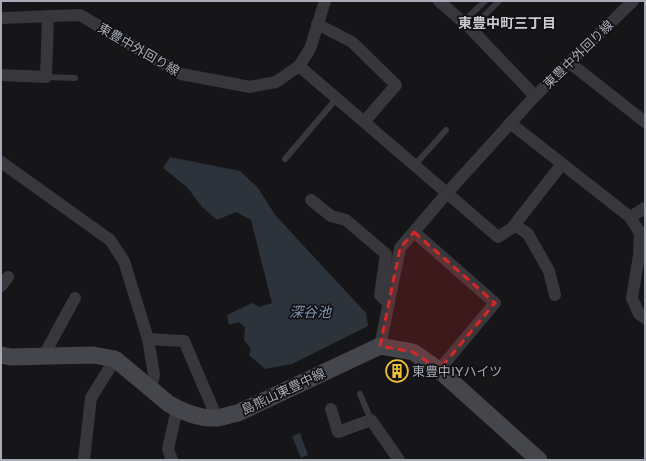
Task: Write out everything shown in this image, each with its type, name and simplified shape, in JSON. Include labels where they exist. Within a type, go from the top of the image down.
[{"type":"street","name":"東豊中外回り線","points":[[1,18],[80,15],[181,74],[250,87],[276,82],[299,66],[310,49],[325,1]]},
{"type":"street","name":"東豊中外回り線","points":[[438,1],[467,26],[535,96],[633,1]]},
{"type":"street","points":[[1,75],[46,77],[48,16]]},
{"type":"street","points":[[318,24],[352,42],[396,85],[364,122]]},
{"type":"street","points":[[570,63],[645,122]]},
{"type":"street","points":[[299,66],[498,237],[515,225],[562,164]]},
{"type":"street","points":[[532,458],[439,370],[413,352],[380,346],[400,248],[447,193],[535,96]]},
{"type":"street","points":[[510,123],[630,217],[640,233],[639,255],[632,298],[639,314],[645,318]]},
{"type":"street","points":[[1,162],[110,240],[124,261],[148,338],[154,375],[151,388]]},
{"type":"street","points":[[311,200],[331,216],[346,220],[386,254],[380,295],[389,304]]},
{"type":"street","points":[[630,217],[645,208]]},
{"type":"street","points":[[515,225],[528,234],[532,240],[549,271],[556,295]]},
{"type":"street","points":[[414,232],[495,303],[439,370]]},
{"type":"street","points":[[43,357],[75,298]]},
{"type":"street","points":[[148,338],[184,341],[217,418]]},
{"type":"street","name":"島熊山東豊中線","points":[[115,358],[169,404],[177,409],[198,416],[217,418],[238,413],[380,346]]},
{"type":"street","points":[[1,355],[12,357],[93,355],[115,358],[91,398],[84,460]]},
{"type":"street","points":[[172,460],[168,449],[177,409]]},
{"type":"street","points":[[331,409],[338,432],[371,420],[399,460]]},
{"type":"lane","points":[[467,26],[484,1]]},
{"type":"lane","points":[[467,26],[499,1]]},
{"type":"lane","points":[[46,77],[75,78]]},
{"type":"lane","points":[[285,159],[337,98]]},
{"type":"lane","points":[[415,165],[446,130]]},
{"type":"lane","points":[[360,394],[371,420]]},
{"type":"highlighted area","points":[[414,232],[495,303],[439,370],[413,352],[380,346],[400,248]]},
{"type":"water","name":"深谷池","points":[[170,157],[240,171],[258,188],[276,216],[366,313],[368,326],[292,364],[265,369],[249,355],[251,349],[244,340],[245,327],[239,322],[229,325],[227,315],[252,303],[259,307],[272,303],[251,220],[236,212],[217,220],[202,207],[187,187],[163,168]]},
{"type":"water","points":[[300,433],[308,455],[301,458],[292,436]]},
{"type":"place","name":"東豊中IYハイツ","points":[[397,371]]},
{"type":"district","name":"東豊中町三丁目","points":[[507,22]]}]
